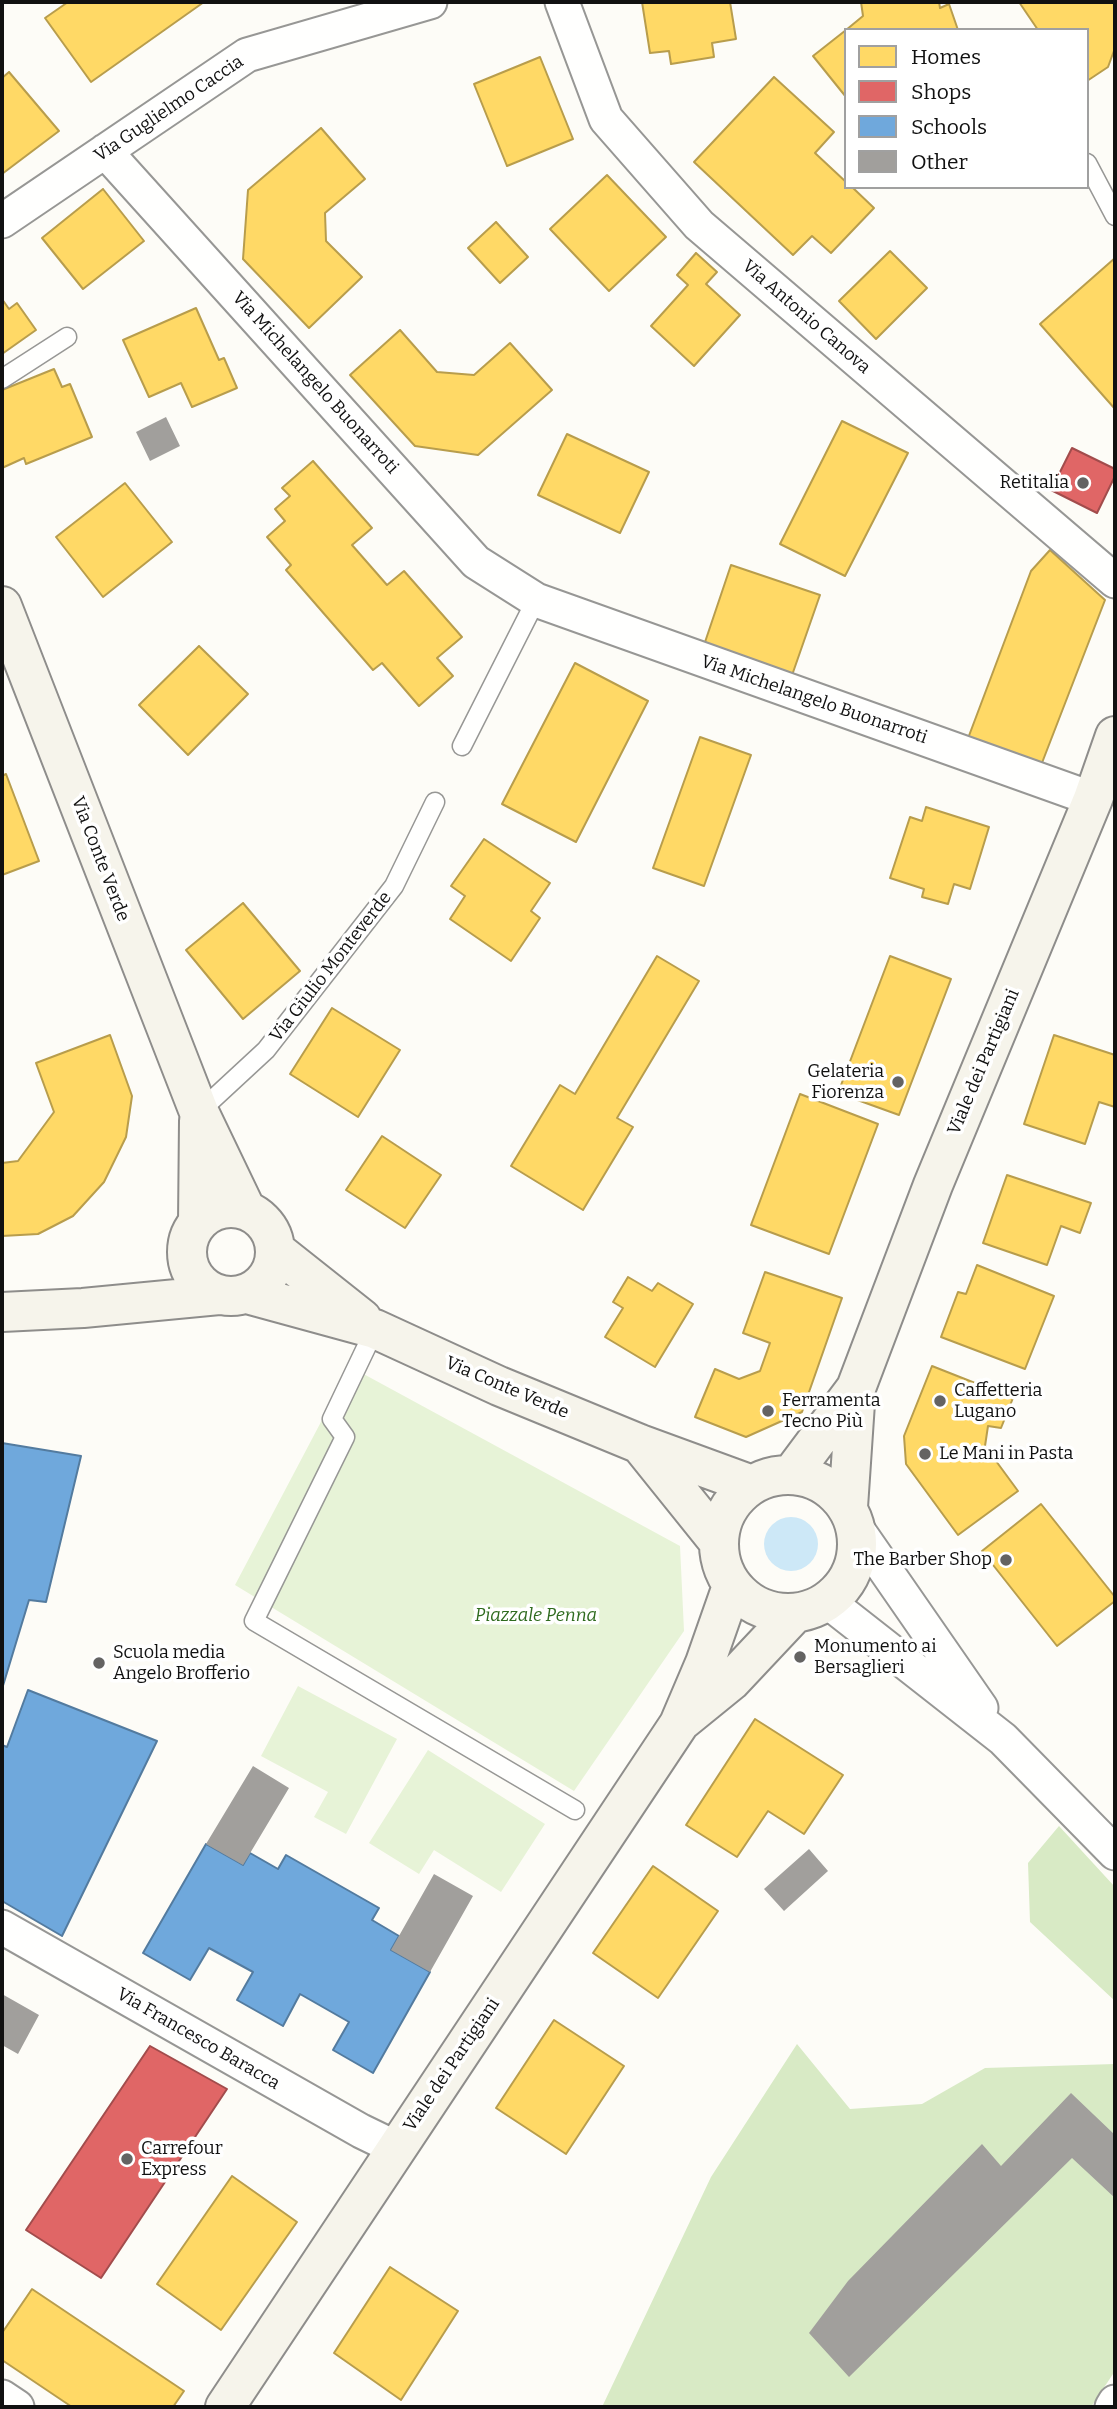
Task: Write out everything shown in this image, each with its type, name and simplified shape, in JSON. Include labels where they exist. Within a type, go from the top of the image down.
[{"type":"street","name":"Via Guglielmo Caccia","points":[[2,221],[247,55],[430,2]]},
{"type":"street","name":"Via Antonio Canova","points":[[562,2],[607,119],[699,225],[1115,581]]},
{"type":"street","name":"Via Michelangelo Buonarroti","points":[[106,151],[476,562],[536,600],[1093,799]]},
{"type":"street","name":"Via Conte Verde","points":[[2,606],[199,1112],[246,1210],[267,1226],[275,1250],[375,1329]]},
{"type":"street","name":"Viale dei Partigiani","points":[[791,1475],[856,1388],[933,1185],[1093,799],[1115,736]]},
{"type":"street","name":"Via Conte Verde","points":[[199,1112],[193,1230],[186,1254],[192,1274],[205,1290],[375,1329],[499,1386],[640,1444],[752,1485]]},
{"type":"street","points":[[83,1308],[154,1276],[193,1230],[220,1209],[246,1210]]},
{"type":"street","points":[[2,1312],[233,1295],[268,1276],[275,1250]]},
{"type":"street","name":"Viale dei Partigiani","points":[[852,1518],[856,1388]]},
{"type":"street","name":"Via Conte Verde","points":[[640,1444],[719,1541]]},
{"type":"street","points":[[852,1518],[858,1553],[851,1576],[837,1595],[811,1608],[771,1612],[749,1602],[732,1586],[721,1565],[719,1541],[723,1518],[736,1498],[752,1485],[771,1477],[791,1475],[811,1478],[832,1490],[852,1518],[1003,1739],[1115,1853]]},
{"type":"street","name":"Viale dei Partigiani","points":[[225,2407],[679,1724],[705,1663],[732,1586]]},
{"type":"street","name":"Viale dei Partigiani","points":[[679,1724],[811,1608]]},
{"type":"street","points":[[811,1608],[1003,1739]]},
{"type":"street","name":"Via Francesco Baracca","points":[[2,1927],[361,2131],[396,2148]]},
{"type":"street","points":[[2,2397],[17,2407]]},
{"type":"street","points":[[1112,2407],[1115,2402]]},
{"type":"lane","points":[[1089,167],[1115,216]]},
{"type":"lane","points":[[2,379],[67,337]]},
{"type":"lane","points":[[462,746],[536,600]]},
{"type":"lane","name":"Via Giulio Monteverde","points":[[199,1112],[266,1050],[394,886],[435,802]]},
{"type":"lane","points":[[375,1329],[332,1419],[345,1437],[254,1621],[575,1810]]},
{"type":"green space","name":"Piazzale Penna","points":[[347,1365],[680,1546],[684,1631],[574,1791],[235,1585],[322,1420]]},
{"type":"green space","points":[[298,1686],[397,1739],[346,1834],[314,1817],[328,1792],[261,1756]]},
{"type":"green space","points":[[428,1750],[545,1824],[501,1892],[434,1850],[419,1874],[369,1843]]},
{"type":"green space","points":[[1059,1826],[1115,1887],[1115,2001],[1030,1922],[1028,1863]]},
{"type":"green space","points":[[797,2044],[850,2109],[922,2104],[985,2068],[1115,2064],[1115,2371],[1091,2407],[602,2407],[711,2177]]},
{"type":"water","points":[[796,1517],[806,1521],[814,1529],[818,1544],[814,1559],[806,1567],[786,1571],[776,1567],[768,1559],[764,1539],[768,1529],[776,1521]]},
{"type":"building: Homes","points":[[68,2],[204,2],[91,82],[45,18]]},
{"type":"building: Homes","points":[[642,2],[730,2],[736,39],[712,43],[714,57],[671,64],[669,51],[650,53]]},
{"type":"building: Homes","points":[[861,2],[939,2],[940,8],[949,4],[957,28],[848,28],[863,16]]},
{"type":"building: Homes","points":[[1019,2],[1115,2],[1115,48],[1108,67],[1089,80],[1089,28],[1037,28]]},
{"type":"building: Homes","points":[[844,32],[844,95],[813,56]]},
{"type":"building: Homes","points":[[540,57],[573,139],[507,166],[474,84]]},
{"type":"building: Homes","points":[[9,72],[59,131],[2,174],[2,78]]},
{"type":"building: Homes","points":[[774,77],[834,132],[815,153],[844,180],[844,189],[854,189],[874,208],[831,253],[812,236],[793,255],[694,162]]},
{"type":"building: Homes","points":[[321,128],[365,179],[325,213],[326,241],[362,277],[309,328],[243,259],[248,190]]},
{"type":"building: Homes","points":[[607,175],[666,237],[609,291],[550,229]]},
{"type":"building: Homes","points":[[103,189],[144,241],[83,289],[42,238]]},
{"type":"building: Homes","points":[[496,222],[528,257],[500,283],[468,248]]},
{"type":"building: Homes","points":[[890,251],[927,288],[876,339],[839,301]]},
{"type":"building: Homes","points":[[696,253],[717,272],[706,284],[740,315],[694,366],[651,326],[688,285],[677,275]]},
{"type":"building: Homes","points":[[1115,258],[1115,409],[1040,324]]},
{"type":"building: Homes","points":[[2,299],[9,309],[17,303],[36,330],[2,354]]},
{"type":"building: Homes","points":[[196,308],[219,360],[224,358],[237,388],[192,407],[181,383],[149,397],[123,340]]},
{"type":"building: Homes","points":[[400,330],[437,372],[474,375],[510,343],[552,390],[478,455],[415,446],[350,375]]},
{"type":"building: Homes","points":[[54,369],[62,387],[70,384],[92,437],[26,464],[24,458],[2,468],[2,390]]},
{"type":"building: Homes","points":[[842,421],[908,453],[845,576],[780,544]]},
{"type":"building: Homes","points":[[567,434],[649,472],[620,533],[538,495]]},
{"type":"building: Homes","points":[[313,461],[372,528],[352,545],[387,585],[404,571],[462,637],[437,658],[453,676],[419,706],[382,663],[373,670],[286,570],[291,565],[267,537],[285,521],[275,509],[290,496],[282,488]]},
{"type":"building: Homes","points":[[125,483],[172,542],[103,597],[56,537]]},
{"type":"building: Homes","points":[[1050,550],[1105,600],[1040,768],[967,741],[1031,571]]},
{"type":"building: Homes","points":[[731,565],[820,595],[790,681],[702,651]]},
{"type":"building: Homes","points":[[199,646],[248,694],[188,755],[139,705]]},
{"type":"building: Homes","points":[[575,663],[648,701],[576,842],[502,804]]},
{"type":"building: Homes","points":[[700,737],[751,755],[704,886],[653,868]]},
{"type":"building: Homes","points":[[6,774],[39,861],[2,875],[2,776]]},
{"type":"building: Homes","points":[[926,807],[989,827],[970,889],[954,884],[948,904],[922,897],[924,889],[890,878],[910,817],[922,821]]},
{"type":"building: Homes","points":[[484,839],[550,883],[531,911],[540,918],[511,961],[450,919],[465,896],[451,886]]},
{"type":"building: Homes","points":[[243,903],[300,971],[243,1019],[186,950]]},
{"type":"building: Homes","points":[[657,956],[699,981],[617,1118],[633,1127],[583,1210],[511,1166],[560,1085],[575,1094]]},
{"type":"building: Homes","points":[[890,956],[951,979],[899,1115],[838,1093]]},
{"type":"building: Homes","points":[[332,1008],[400,1050],[358,1117],[290,1074]]},
{"type":"building: Homes","points":[[110,1035],[132,1096],[126,1137],[104,1182],[73,1216],[38,1234],[2,1236],[2,1163],[18,1161],[54,1112],[36,1063]]},
{"type":"building: Homes","points":[[1054,1035],[1115,1055],[1115,1107],[1099,1102],[1085,1144],[1024,1124]]},
{"type":"building: Homes","points":[[800,1094],[878,1124],[829,1254],[751,1225]]},
{"type":"building: Homes","points":[[382,1136],[441,1175],[405,1228],[346,1190]]},
{"type":"building: Homes","points":[[1007,1175],[1091,1203],[1080,1233],[1061,1226],[1047,1265],[983,1243]]},
{"type":"building: Homes","points":[[977,1265],[1054,1296],[1025,1369],[941,1337],[958,1292],[966,1294]]},
{"type":"building: Homes","points":[[765,1272],[842,1298],[802,1412],[746,1437],[695,1417],[715,1369],[739,1379],[760,1371],[770,1343],[743,1333]]},
{"type":"building: Homes","points":[[628,1277],[652,1291],[658,1283],[693,1304],[655,1367],[605,1337],[623,1308],[613,1302]]},
{"type":"building: Homes","points":[[932,1366],[1013,1398],[1001,1428],[988,1426],[985,1446],[1018,1491],[958,1535],[906,1464],[904,1436]]},
{"type":"building: Homes","points":[[1041,1504],[1115,1597],[1115,1601],[1057,1646],[982,1551]]},
{"type":"building: Homes","points":[[755,1719],[843,1775],[804,1834],[768,1811],[737,1857],[686,1825]]},
{"type":"building: Homes","points":[[653,1866],[718,1911],[658,1998],[593,1953]]},
{"type":"building: Homes","points":[[554,2020],[624,2066],[566,2154],[496,2108]]},
{"type":"building: Homes","points":[[232,2176],[297,2222],[221,2330],[157,2284]]},
{"type":"building: Homes","points":[[390,2267],[458,2311],[401,2400],[334,2353]]},
{"type":"building: Homes","points":[[32,2289],[184,2391],[173,2407],[72,2407],[2,2360],[2,2333]]},
{"type":"building: Shops","name":"Retitalia","points":[[1072,448],[1115,469],[1115,476],[1097,513],[1051,490]]},
{"type":"building: Shops","name":"Carrefour Express","points":[[150,2046],[227,2089],[101,2278],[26,2230]]},
{"type":"building: Schools","points":[[2,1443],[81,1456],[46,1602],[29,1600],[2,1689]]},
{"type":"building: Schools","points":[[28,1690],[157,1741],[62,1936],[2,1901],[2,1745],[7,1747]]},
{"type":"building: Schools","points":[[206,1844],[243,1865],[250,1853],[278,1869],[286,1855],[379,1908],[372,1920],[399,1936],[391,1950],[430,1972],[373,2073],[333,2050],[349,2022],[300,1994],[283,2026],[237,2000],[253,1972],[209,1948],[190,1980],[143,1953]]},
{"type":"building: Other","points":[[166,417],[180,446],[150,461],[136,432]]},
{"type":"building: Other","points":[[253,1766],[289,1788],[243,1865],[206,1844]]},
{"type":"building: Other","points":[[809,1849],[828,1871],[784,1911],[764,1889]]},
{"type":"building: Other","points":[[434,1874],[473,1896],[430,1972],[391,1950]]},
{"type":"building: Other","points":[[2,1994],[39,2015],[18,2054],[2,2045]]},
{"type":"building: Other","points":[[1071,2093],[1115,2135],[1115,2198],[1072,2158],[849,2377],[809,2333],[848,2281],[982,2144],[1001,2166]]},
{"type":"place","name":"Retitalia","points":[[1083,483]]},
{"type":"place","name":"Gelateria Fiorenza","points":[[898,1082]]},
{"type":"place","name":"Caffetteria Lugano","points":[[940,1401]]},
{"type":"place","name":"Ferramenta Tecno Più","points":[[768,1411]]},
{"type":"place","name":"Le Mani in Pasta","points":[[925,1454]]},
{"type":"place","name":"The Barber Shop","points":[[1006,1560]]},
{"type":"place","name":"Monumento ai Bersaglieri","points":[[800,1657]]},
{"type":"place","name":"Scuola media Angelo Brofferio","points":[[99,1663]]},
{"type":"place","name":"Carrefour Express","points":[[127,2159]]}]
